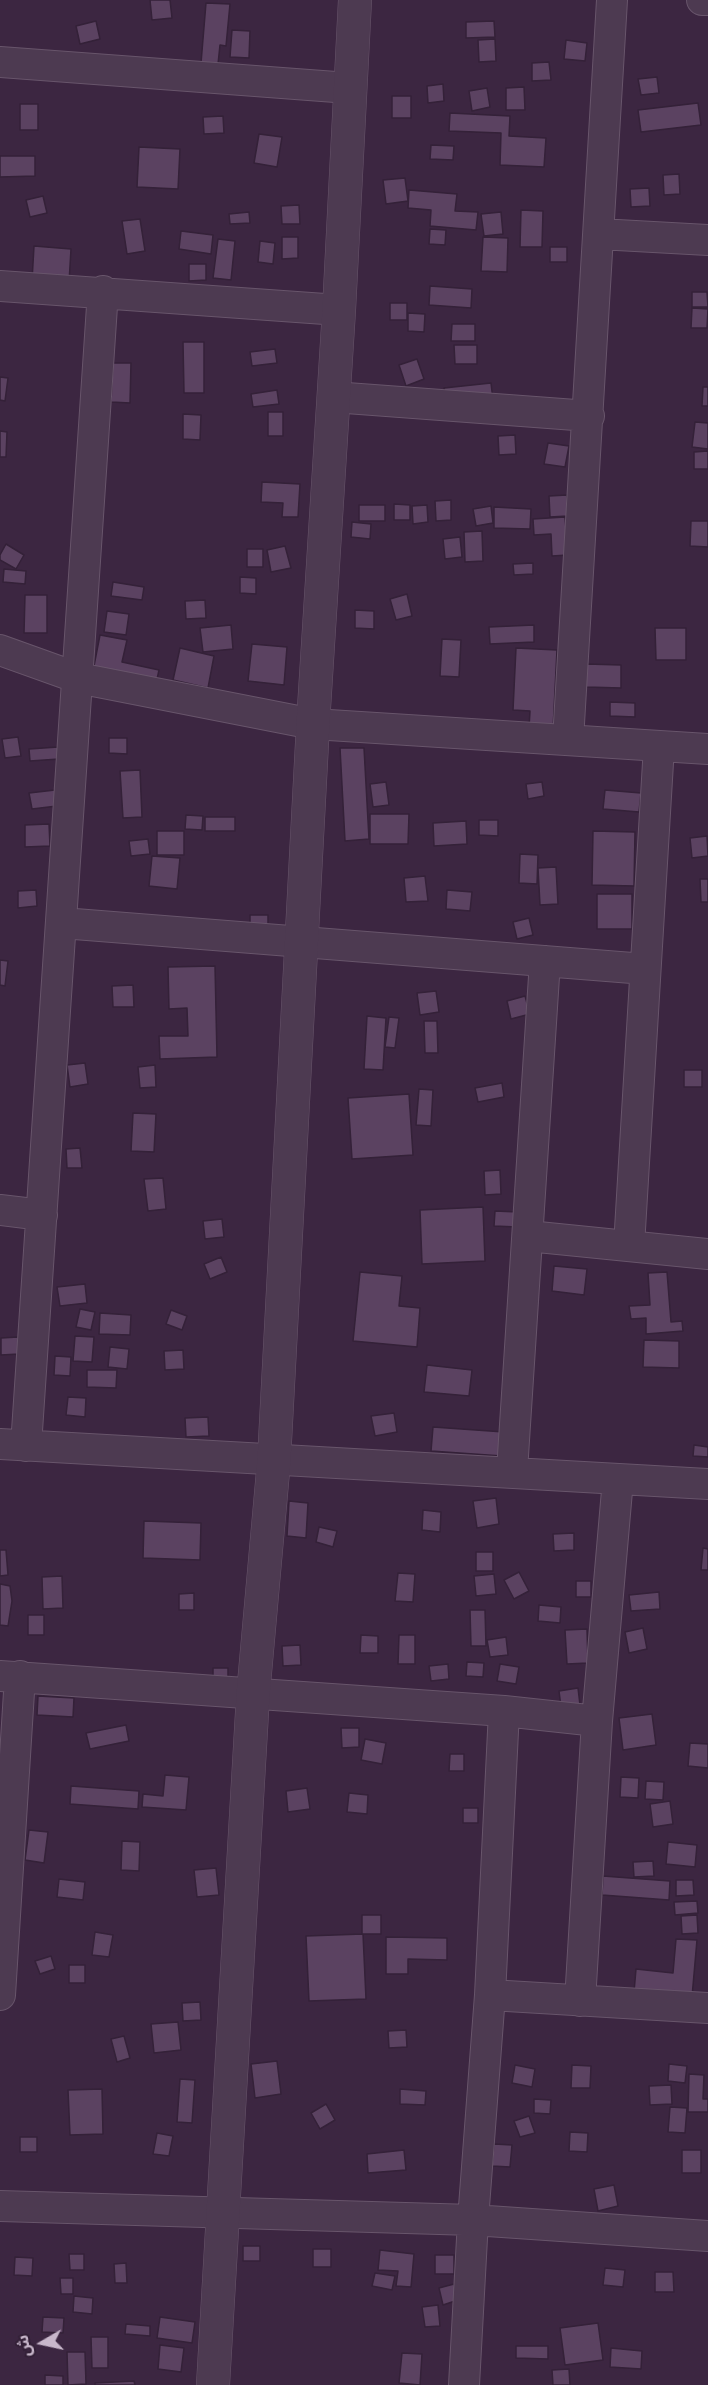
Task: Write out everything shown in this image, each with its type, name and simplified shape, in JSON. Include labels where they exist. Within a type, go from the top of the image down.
[{"type":"street","points":[[213,2385],[253,1695],[274,1460],[313,724],[356,0]]},
{"type":"street","points":[[568,740],[612,0]]},
{"type":"street","points":[[702,0],[708,0]]},
{"type":"street","points":[[0,62],[349,88]]},
{"type":"street","points":[[599,234],[708,240]]},
{"type":"street","points":[[0,286],[103,291],[339,310]]},
{"type":"street","points":[[103,291],[42,1215],[13,1445],[708,1484]]},
{"type":"street","points":[[333,397],[589,416]]},
{"type":"street","points":[[0,650],[78,678],[313,724],[708,749]]},
{"type":"street","points":[[629,1246],[659,746]]},
{"type":"street","points":[[62,923],[645,969]]},
{"type":"street","points":[[512,1472],[544,962]]},
{"type":"street","points":[[0,1210],[42,1215]]},
{"type":"street","points":[[528,1236],[708,1254]]},
{"type":"street","points":[[580,2001],[597,1721],[618,1479]]},
{"type":"street","points":[[0,1995],[10,1676],[504,1711],[597,1721]]},
{"type":"street","points":[[464,2385],[473,2220],[490,1995],[504,1711]]},
{"type":"street","points":[[490,1995],[708,2008]]},
{"type":"street","points":[[0,2206],[473,2220],[708,2236]]},
{"type":"building","points":[[150,0],[170,0],[172,18],[152,20]]},
{"type":"building","points":[[206,3],[230,4],[226,46],[220,45],[218,64],[201,63]]},
{"type":"building","points":[[96,21],[100,39],[80,44],[76,26]]},
{"type":"building","points":[[494,21],[495,37],[466,38],[466,22]]},
{"type":"building","points":[[232,30],[250,31],[249,58],[230,57]]},
{"type":"building","points":[[495,39],[496,61],[479,62],[478,40]]},
{"type":"building","points":[[566,40],[587,43],[585,61],[564,59]]},
{"type":"building","points":[[549,62],[551,80],[532,81],[532,63]]},
{"type":"building","points":[[657,77],[659,93],[641,95],[638,79]]},
{"type":"building","points":[[443,84],[444,101],[428,103],[427,86]]},
{"type":"building","points":[[524,87],[525,110],[506,110],[506,88]]},
{"type":"building","points":[[487,88],[490,107],[472,111],[469,91]]},
{"type":"building","points":[[392,96],[411,96],[411,118],[392,118]]},
{"type":"building","points":[[698,103],[701,125],[641,132],[638,110]]},
{"type":"building","points":[[20,104],[38,104],[38,130],[20,130]]},
{"type":"building","points":[[450,113],[510,116],[509,136],[546,138],[544,167],[500,165],[501,133],[449,131]]},
{"type":"building","points":[[223,116],[224,133],[204,134],[203,117]]},
{"type":"building","points":[[259,134],[282,137],[277,167],[254,163]]},
{"type":"building","points":[[431,145],[454,146],[453,160],[430,159]]},
{"type":"building","points":[[139,147],[180,149],[178,189],[137,187]]},
{"type":"building","points":[[0,156],[35,156],[35,176],[0,177]]},
{"type":"building","points":[[679,174],[680,194],[664,195],[663,175]]},
{"type":"building","points":[[405,178],[408,201],[386,204],[383,180]]},
{"type":"building","points":[[649,188],[650,206],[631,207],[630,189]]},
{"type":"building","points":[[409,190],[457,194],[455,211],[478,212],[476,230],[430,226],[431,210],[408,208]]},
{"type":"building","points":[[43,196],[47,213],[30,217],[26,200]]},
{"type":"building","points":[[299,205],[300,224],[282,224],[281,206]]},
{"type":"building","points":[[521,210],[543,211],[542,247],[520,247]]},
{"type":"building","points":[[249,212],[250,223],[230,224],[229,214]]},
{"type":"building","points":[[501,212],[503,234],[484,236],[481,214]]},
{"type":"building","points":[[140,219],[145,251],[127,254],[122,221]]},
{"type":"building","points":[[430,229],[446,230],[445,245],[429,244]]},
{"type":"building","points":[[181,231],[213,235],[211,254],[179,249]]},
{"type":"building","points":[[282,237],[298,237],[298,258],[282,259]]},
{"type":"building","points":[[483,237],[508,238],[507,272],[481,271]]},
{"type":"building","points":[[218,239],[235,241],[231,280],[213,278]]},
{"type":"building","points":[[260,241],[275,243],[273,264],[258,262]]},
{"type":"building","points":[[34,246],[71,249],[69,283],[32,281]]},
{"type":"building","points":[[550,247],[567,247],[567,262],[550,262]]},
{"type":"building","points":[[189,264],[206,264],[206,280],[189,281]]},
{"type":"building","points":[[430,286],[472,289],[471,308],[429,305]]},
{"type":"building","points":[[692,292],[707,292],[708,307],[692,307]]},
{"type":"building","points":[[390,303],[407,303],[407,320],[390,320]]},
{"type":"building","points":[[692,308],[708,309],[707,328],[691,328]]},
{"type":"building","points":[[408,313],[425,314],[424,332],[408,331]]},
{"type":"building","points":[[452,324],[475,324],[475,341],[451,341]]},
{"type":"building","points":[[183,342],[204,342],[204,393],[184,393]]},
{"type":"building","points":[[454,345],[477,345],[477,364],[455,364]]},
{"type":"building","points":[[275,349],[277,363],[252,366],[250,352]]},
{"type":"building","points":[[417,359],[424,379],[406,386],[399,365]]},
{"type":"building","points":[[113,363],[131,363],[130,403],[111,402]]},
{"type":"building","points":[[0,377],[8,378],[5,401],[0,400]]},
{"type":"building","points":[[491,383],[493,400],[447,405],[444,388]]},
{"type":"building","points":[[703,387],[708,387],[708,406],[702,406]]},
{"type":"building","points":[[277,390],[279,404],[253,407],[251,394]]},
{"type":"building","points":[[268,412],[283,412],[283,436],[268,436]]},
{"type":"building","points":[[183,414],[201,415],[200,440],[183,439]]},
{"type":"building","points":[[695,422],[708,423],[708,449],[692,447]]},
{"type":"building","points":[[0,431],[7,432],[6,457],[0,457]]},
{"type":"building","points":[[515,435],[516,454],[499,455],[498,436]]},
{"type":"building","points":[[548,443],[569,446],[565,467],[544,464]]},
{"type":"building","points":[[708,451],[708,469],[694,469],[694,452]]},
{"type":"building","points":[[262,482],[300,484],[298,517],[282,517],[283,503],[261,502]]},
{"type":"building","points":[[567,495],[568,516],[550,517],[549,496]]},
{"type":"building","points":[[451,500],[451,520],[436,521],[435,501]]},
{"type":"building","points":[[394,504],[410,505],[410,520],[394,520]]},
{"type":"building","points":[[359,505],[385,505],[385,521],[359,521]]},
{"type":"building","points":[[427,505],[428,522],[413,524],[412,506]]},
{"type":"building","points":[[491,506],[493,523],[476,526],[473,509]]},
{"type":"building","points":[[494,507],[531,509],[530,529],[494,528]]},
{"type":"building","points":[[565,517],[568,555],[552,556],[551,534],[534,535],[533,519]]},
{"type":"building","points":[[691,521],[708,521],[708,547],[690,546]]},
{"type":"building","points":[[352,522],[371,524],[370,539],[351,537]]},
{"type":"building","points":[[482,531],[483,561],[465,562],[464,532]]},
{"type":"building","points":[[460,537],[462,557],[445,559],[443,539]]},
{"type":"building","points":[[6,544],[24,555],[16,569],[0,560]]},
{"type":"building","points":[[285,546],[291,568],[271,572],[267,550]]},
{"type":"building","points":[[247,549],[263,549],[263,567],[247,567]]},
{"type":"building","points":[[533,563],[533,574],[514,575],[513,564]]},
{"type":"building","points":[[4,569],[26,571],[25,584],[3,582]]},
{"type":"building","points":[[240,577],[256,578],[256,594],[240,593]]},
{"type":"building","points":[[113,582],[144,587],[142,600],[111,596]]},
{"type":"building","points":[[407,594],[412,616],[396,620],[390,599]]},
{"type":"building","points":[[25,595],[47,595],[47,633],[24,633]]},
{"type":"building","points":[[205,600],[206,618],[186,619],[185,601]]},
{"type":"building","points":[[355,610],[374,611],[374,629],[355,628]]},
{"type":"building","points":[[107,611],[129,614],[126,635],[104,632]]},
{"type":"building","points":[[231,625],[233,649],[203,652],[200,628]]},
{"type":"building","points":[[534,625],[534,642],[490,644],[489,627]]},
{"type":"building","points":[[655,628],[686,628],[686,660],[656,660]]},
{"type":"building","points":[[100,635],[127,640],[122,662],[159,670],[156,684],[93,671]]},
{"type":"building","points":[[442,639],[461,640],[459,677],[440,676]]},
{"type":"building","points":[[252,644],[287,647],[284,685],[248,681]]},
{"type":"building","points":[[180,648],[214,656],[208,688],[173,680]]},
{"type":"building","points":[[516,648],[557,650],[553,730],[529,728],[530,711],[513,710]]},
{"type":"building","points":[[586,664],[621,665],[621,688],[586,687]]},
{"type":"building","points":[[610,702],[635,703],[635,717],[610,716]]},
{"type":"building","points":[[18,737],[21,756],[5,758],[2,739]]},
{"type":"building","points":[[109,738],[127,738],[127,754],[109,753]]},
{"type":"building","points":[[58,747],[59,759],[30,761],[29,749]]},
{"type":"building","points":[[340,748],[364,748],[369,839],[345,841]]},
{"type":"building","points":[[140,770],[142,817],[123,818],[120,771]]},
{"type":"building","points":[[386,782],[389,805],[373,807],[370,784]]},
{"type":"building","points":[[542,782],[544,796],[528,799],[526,784]]},
{"type":"building","points":[[55,790],[57,806],[32,809],[29,793]]},
{"type":"building","points":[[605,790],[641,793],[639,812],[603,809]]},
{"type":"building","points":[[370,814],[409,814],[408,844],[370,844]]},
{"type":"building","points":[[186,815],[203,816],[202,830],[185,829]]},
{"type":"building","points":[[205,817],[235,817],[235,831],[205,831]]},
{"type":"building","points":[[479,820],[498,820],[498,836],[479,835]]},
{"type":"building","points":[[466,821],[467,844],[434,846],[433,823]]},
{"type":"building","points":[[49,824],[50,846],[25,847],[25,825]]},
{"type":"building","points":[[157,831],[184,831],[184,855],[157,855]]},
{"type":"building","points":[[593,831],[635,832],[634,886],[592,885]]},
{"type":"building","points":[[707,836],[708,856],[692,858],[690,838]]},
{"type":"building","points":[[148,839],[150,854],[131,856],[129,841]]},
{"type":"building","points":[[520,854],[538,855],[537,884],[519,883]]},
{"type":"building","points":[[152,856],[180,858],[177,889],[149,886]]},
{"type":"building","points":[[556,867],[558,904],[540,905],[538,868]]},
{"type":"building","points":[[425,876],[428,901],[406,902],[404,878]]},
{"type":"building","points":[[700,879],[708,879],[708,902],[701,902]]},
{"type":"building","points":[[36,890],[37,906],[18,908],[18,891]]},
{"type":"building","points":[[447,890],[472,892],[470,911],[446,909]]},
{"type":"building","points":[[597,894],[632,894],[632,929],[597,929]]},
{"type":"building","points":[[250,915],[268,915],[268,931],[250,932]]},
{"type":"building","points":[[529,918],[533,935],[517,939],[513,922]]},
{"type":"building","points":[[0,960],[8,961],[5,986],[0,985]]},
{"type":"building","points":[[215,966],[217,1057],[160,1059],[159,1036],[188,1036],[187,1008],[169,1009],[168,967]]},
{"type":"building","points":[[133,985],[134,1007],[113,1007],[112,986]]},
{"type":"building","points":[[436,991],[439,1012],[420,1015],[417,993]]},
{"type":"building","points":[[525,996],[530,1014],[511,1019],[507,1001]]},
{"type":"building","points":[[367,1016],[386,1018],[383,1070],[364,1069]]},
{"type":"building","points":[[389,1017],[399,1018],[395,1048],[385,1047]]},
{"type":"building","points":[[424,1021],[437,1021],[438,1053],[425,1053]]},
{"type":"building","points":[[85,1063],[88,1084],[70,1087],[67,1065]]},
{"type":"building","points":[[155,1065],[156,1087],[140,1088],[138,1067]]},
{"type":"building","points":[[684,1070],[702,1070],[702,1087],[684,1087]]},
{"type":"building","points":[[502,1083],[504,1097],[478,1102],[475,1088]]},
{"type":"building","points":[[419,1089],[433,1090],[431,1126],[416,1125]]},
{"type":"building","points":[[409,1094],[413,1155],[352,1159],[348,1098]]},
{"type":"building","points":[[133,1113],[156,1114],[154,1152],[131,1151]]},
{"type":"building","points":[[80,1148],[82,1168],[67,1168],[66,1149]]},
{"type":"building","points":[[500,1170],[501,1194],[485,1195],[484,1171]]},
{"type":"building","points":[[163,1178],[166,1209],[148,1211],[144,1179]]},
{"type":"building","points":[[483,1207],[485,1261],[422,1264],[420,1210]]},
{"type":"building","points":[[495,1211],[518,1212],[517,1227],[494,1226]]},
{"type":"building","points":[[222,1219],[224,1237],[205,1239],[203,1221]]},
{"type":"building","points":[[221,1257],[227,1272],[210,1279],[204,1264]]},
{"type":"building","points":[[554,1266],[587,1269],[584,1295],[552,1291]]},
{"type":"building","points":[[360,1272],[402,1276],[399,1306],[420,1308],[417,1347],[353,1341]]},
{"type":"building","points":[[667,1272],[671,1322],[682,1321],[683,1331],[646,1334],[646,1318],[631,1319],[629,1306],[650,1305],[648,1273]]},
{"type":"building","points":[[85,1284],[87,1303],[60,1306],[57,1287]]},
{"type":"building","points":[[80,1309],[95,1312],[91,1330],[76,1327]]},
{"type":"building","points":[[171,1310],[187,1316],[182,1330],[166,1324]]},
{"type":"building","points":[[100,1313],[131,1315],[130,1335],[99,1334]]},
{"type":"building","points":[[75,1336],[94,1337],[92,1362],[73,1361]]},
{"type":"building","points":[[18,1337],[19,1354],[1,1355],[1,1338]]},
{"type":"building","points":[[644,1340],[679,1341],[679,1368],[643,1367]]},
{"type":"building","points":[[110,1347],[129,1349],[127,1369],[108,1367]]},
{"type":"building","points":[[183,1350],[184,1369],[165,1370],[164,1351]]},
{"type":"building","points":[[55,1356],[71,1357],[70,1376],[54,1375]]},
{"type":"building","points":[[427,1365],[472,1370],[469,1396],[424,1392]]},
{"type":"building","points":[[87,1370],[117,1370],[116,1388],[87,1387]]},
{"type":"building","points":[[68,1397],[86,1398],[85,1417],[66,1415]]},
{"type":"building","points":[[394,1413],[397,1432],[375,1436],[371,1416]]},
{"type":"building","points":[[208,1417],[209,1436],[186,1437],[185,1418]]},
{"type":"building","points":[[433,1427],[504,1432],[502,1456],[431,1451]]},
{"type":"building","points":[[694,1445],[708,1447],[708,1457],[693,1456]]},
{"type":"building","points":[[496,1498],[499,1524],[477,1528],[473,1501]]},
{"type":"building","points":[[289,1501],[308,1503],[306,1538],[287,1536]]},
{"type":"building","points":[[423,1510],[441,1512],[440,1532],[422,1530]]},
{"type":"building","points":[[144,1521],[201,1523],[200,1560],[143,1558]]},
{"type":"building","points":[[319,1527],[337,1531],[333,1547],[316,1542]]},
{"type":"building","points":[[574,1533],[574,1550],[554,1551],[553,1534]]},
{"type":"building","points":[[703,1548],[708,1549],[708,1570],[701,1570]]},
{"type":"building","points":[[0,1550],[6,1550],[8,1575],[0,1576]]},
{"type":"building","points":[[476,1552],[493,1552],[493,1571],[476,1571]]},
{"type":"building","points":[[519,1572],[529,1591],[514,1599],[504,1580]]},
{"type":"building","points":[[398,1573],[415,1574],[413,1602],[395,1601]]},
{"type":"building","points":[[494,1574],[496,1594],[476,1596],[474,1576]]},
{"type":"building","points":[[62,1576],[63,1608],[43,1609],[42,1577]]},
{"type":"building","points":[[576,1581],[591,1581],[591,1597],[576,1597]]},
{"type":"building","points":[[0,1584],[10,1586],[12,1601],[8,1626],[0,1625]]},
{"type":"building","points":[[659,1592],[660,1609],[631,1611],[629,1595]]},
{"type":"building","points":[[194,1593],[194,1610],[179,1610],[179,1594]]},
{"type":"building","points":[[539,1605],[561,1607],[560,1623],[538,1621]]},
{"type":"building","points":[[470,1610],[485,1610],[486,1646],[471,1646]]},
{"type":"building","points":[[28,1615],[44,1615],[44,1635],[28,1635]]},
{"type":"building","points":[[643,1628],[647,1649],[629,1653],[625,1632]]},
{"type":"building","points":[[587,1629],[588,1663],[567,1664],[565,1630]]},
{"type":"building","points":[[361,1635],[378,1636],[378,1653],[360,1653]]},
{"type":"building","points":[[399,1635],[415,1635],[415,1664],[398,1664]]},
{"type":"building","points":[[506,1637],[508,1655],[490,1657],[487,1640]]},
{"type":"building","points":[[300,1645],[301,1665],[283,1666],[282,1646]]},
{"type":"building","points":[[467,1662],[484,1663],[483,1677],[466,1676]]},
{"type":"building","points":[[448,1664],[449,1679],[431,1681],[429,1666]]},
{"type":"building","points":[[500,1664],[519,1667],[516,1684],[497,1681]]},
{"type":"building","points":[[213,1668],[228,1668],[228,1683],[213,1683]]},
{"type":"building","points":[[578,1688],[580,1705],[561,1707],[559,1691]]},
{"type":"building","points":[[38,1696],[74,1698],[73,1717],[37,1715]]},
{"type":"building","points":[[652,1714],[656,1745],[623,1750],[619,1718]]},
{"type":"building","points":[[126,1725],[129,1741],[90,1749],[86,1733]]},
{"type":"building","points":[[341,1728],[359,1728],[359,1747],[342,1748]]},
{"type":"building","points":[[365,1739],[386,1743],[382,1764],[361,1760]]},
{"type":"building","points":[[690,1743],[708,1744],[708,1768],[688,1766]]},
{"type":"building","points":[[450,1754],[464,1754],[464,1771],[449,1771]]},
{"type":"building","points":[[165,1775],[189,1777],[186,1810],[142,1807],[143,1794],[163,1796]]},
{"type":"building","points":[[621,1777],[639,1778],[638,1798],[620,1797]]},
{"type":"building","points":[[646,1781],[664,1782],[663,1800],[645,1799]]},
{"type":"building","points":[[71,1786],[139,1791],[138,1809],[70,1804]]},
{"type":"building","points":[[307,1788],[310,1809],[288,1812],[286,1791]]},
{"type":"building","points":[[349,1793],[368,1795],[367,1814],[347,1812]]},
{"type":"building","points":[[670,1801],[673,1824],[653,1827],[650,1804]]},
{"type":"building","points":[[463,1808],[478,1808],[478,1823],[463,1823]]},
{"type":"building","points":[[29,1830],[48,1832],[44,1863],[25,1860]]},
{"type":"building","points":[[122,1841],[140,1842],[139,1871],[121,1870]]},
{"type":"building","points":[[668,1842],[697,1845],[695,1867],[666,1864]]},
{"type":"building","points":[[653,1861],[654,1876],[634,1877],[633,1862]]},
{"type":"building","points":[[216,1868],[219,1895],[197,1897],[194,1870]]},
{"type":"building","points":[[603,1876],[670,1881],[669,1900],[602,1895]]},
{"type":"building","points":[[59,1879],[85,1882],[83,1900],[57,1897]]},
{"type":"building","points":[[676,1880],[693,1880],[694,1895],[676,1896]]},
{"type":"building","points":[[697,1901],[698,1913],[675,1915],[674,1902]]},
{"type":"building","points":[[362,1915],[381,1915],[381,1934],[362,1934]]},
{"type":"building","points":[[697,1915],[698,1933],[682,1934],[681,1916]]},
{"type":"building","points":[[95,1932],[113,1935],[109,1957],[92,1955]]},
{"type":"building","points":[[363,1934],[366,1999],[309,2001],[306,1936]]},
{"type":"building","points":[[386,1937],[447,1938],[447,1960],[408,1959],[408,1974],[386,1974]]},
{"type":"building","points":[[676,1939],[697,1940],[692,1997],[634,1992],[636,1969],[673,1973]]},
{"type":"building","points":[[51,1956],[55,1969],[40,1974],[35,1961]]},
{"type":"building","points":[[69,1965],[85,1965],[85,1983],[69,1983]]},
{"type":"building","points":[[200,2002],[201,2020],[183,2021],[182,2003]]},
{"type":"building","points":[[178,2022],[181,2050],[154,2053],[151,2024]]},
{"type":"building","points":[[406,2030],[407,2047],[389,2048],[388,2031]]},
{"type":"building","points":[[124,2036],[130,2058],[117,2062],[111,2039]]},
{"type":"building","points":[[277,2061],[281,2094],[255,2098],[251,2064]]},
{"type":"building","points":[[669,2064],[687,2066],[685,2083],[668,2081]]},
{"type":"building","points":[[515,2065],[535,2069],[532,2087],[512,2083]]},
{"type":"building","points":[[572,2065],[591,2066],[590,2088],[571,2088]]},
{"type":"building","points":[[689,2074],[704,2075],[703,2099],[708,2099],[708,2112],[688,2112]]},
{"type":"building","points":[[180,2079],[195,2080],[192,2123],[177,2122]]},
{"type":"building","points":[[671,2085],[672,2104],[650,2105],[649,2086]]},
{"type":"building","points":[[102,2089],[103,2134],[70,2135],[68,2090]]},
{"type":"building","points":[[400,2089],[426,2091],[425,2105],[400,2104]]},
{"type":"building","points":[[534,2099],[551,2100],[550,2114],[534,2113]]},
{"type":"building","points":[[326,2104],[335,2120],[320,2129],[311,2113]]},
{"type":"building","points":[[670,2107],[687,2108],[685,2133],[668,2132]]},
{"type":"building","points":[[529,2116],[535,2133],[520,2137],[514,2121]]},
{"type":"building","points":[[570,2132],[588,2133],[587,2152],[569,2151]]},
{"type":"building","points":[[157,2133],[173,2136],[169,2156],[153,2154]]},
{"type":"building","points":[[20,2137],[37,2137],[37,2152],[20,2152]]},
{"type":"building","points":[[494,2144],[512,2145],[510,2167],[492,2166]]},
{"type":"building","points":[[404,2150],[406,2170],[368,2173],[367,2154]]},
{"type":"building","points":[[682,2150],[701,2150],[701,2173],[682,2173]]},
{"type":"building","points":[[614,2185],[618,2206],[598,2211],[594,2189]]},
{"type":"building","points":[[243,2246],[260,2246],[260,2261],[243,2261]]},
{"type":"building","points":[[313,2249],[331,2249],[331,2267],[313,2267]]},
{"type":"building","points":[[380,2250],[414,2254],[411,2287],[396,2286],[398,2271],[378,2270]]},
{"type":"building","points":[[69,2254],[84,2254],[84,2270],[70,2270]]},
{"type":"building","points":[[435,2255],[454,2255],[454,2274],[435,2274]]},
{"type":"building","points":[[15,2257],[33,2258],[32,2276],[14,2275]]},
{"type":"building","points":[[126,2263],[127,2283],[115,2283],[114,2264]]},
{"type":"building","points":[[605,2268],[625,2270],[623,2287],[603,2285]]},
{"type":"building","points":[[655,2272],[673,2272],[674,2292],[655,2292]]},
{"type":"building","points":[[375,2273],[395,2276],[392,2290],[372,2286]]},
{"type":"building","points":[[60,2278],[73,2278],[73,2294],[61,2294]]},
{"type":"building","points":[[454,2284],[458,2300],[443,2305],[439,2288]]},
{"type":"building","points":[[74,2296],[93,2298],[92,2314],[73,2312]]},
{"type":"building","points":[[438,2305],[440,2326],[425,2327],[422,2307]]},
{"type":"building","points":[[43,2317],[64,2318],[63,2333],[42,2332]]},
{"type":"building","points":[[160,2317],[195,2322],[192,2343],[157,2338]]},
{"type":"building","points":[[598,2323],[603,2360],[565,2365],[560,2328]]},
{"type":"building","points":[[126,2324],[150,2326],[150,2336],[125,2334]]},
{"type":"building","points":[[91,2337],[108,2337],[108,2368],[92,2368]]},
{"type":"building","points":[[160,2345],[184,2348],[181,2372],[158,2369]]},
{"type":"building","points":[[516,2346],[548,2346],[548,2359],[516,2358]]},
{"type":"building","points":[[611,2348],[642,2351],[641,2369],[610,2367]]},
{"type":"building","points":[[67,2352],[85,2352],[86,2384],[68,2385]]},
{"type":"building","points":[[402,2353],[422,2354],[420,2385],[399,2383]]},
{"type":"building","points":[[569,2369],[570,2385],[553,2385],[552,2370]]},
{"type":"building","points":[[45,2375],[63,2376],[63,2385],[45,2385]]},
{"type":"building","points":[[134,2381],[135,2385],[95,2385],[95,2383]]}]
